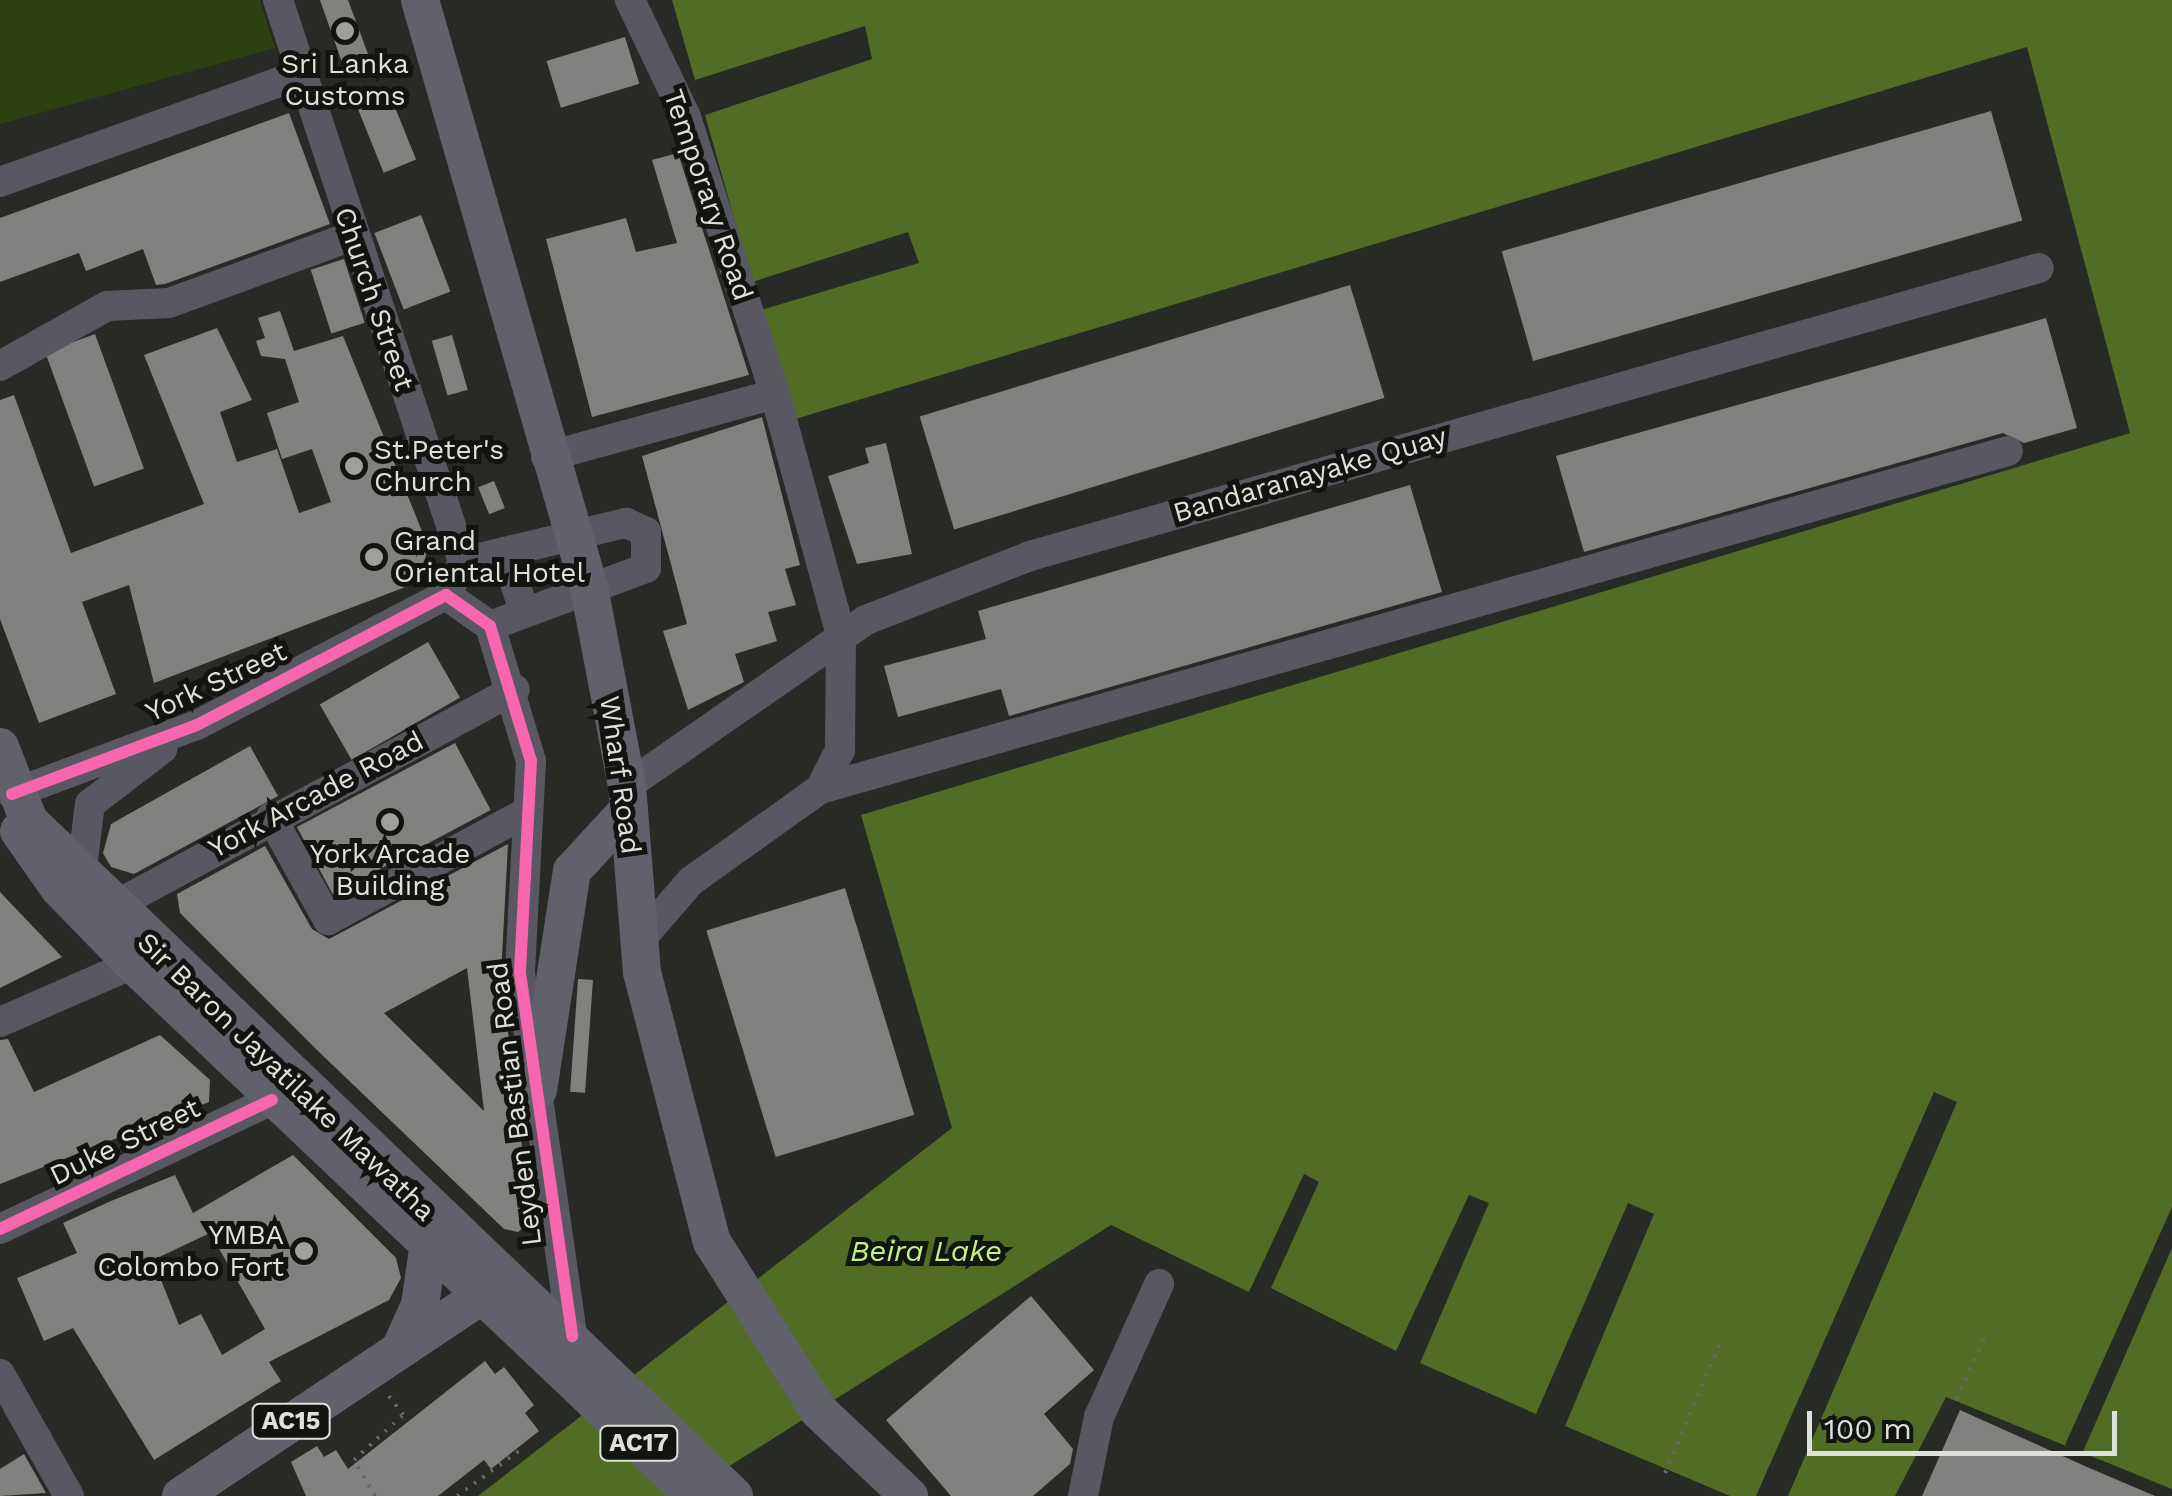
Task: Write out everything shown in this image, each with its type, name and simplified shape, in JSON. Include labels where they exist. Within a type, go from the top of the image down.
[{"type":"main road","name":"Wharf Road","points":[[420,0],[546,457],[590,588],[628,798],[639,941],[676,1129],[712,1242],[819,1411],[909,1496]]},
{"type":"main road","name":"Sir Baron Jayatilake Mawatha","points":[[0,747],[6,797],[133,964],[428,1250],[497,1286]]},
{"type":"main road","points":[[538,1090],[572,870],[628,798]]},
{"type":"main road","points":[[0,857],[70,878]]},
{"type":"main road","name":"Sir Baron Jayatilake Mawatha","points":[[70,878],[118,904],[435,1213],[497,1286]]},
{"type":"main road","points":[[385,1357],[420,1304],[428,1250]]},
{"type":"main road","name":"AC17","points":[[497,1286],[518,1330],[596,1382],[715,1490]]},
{"type":"main road","name":"AC17","points":[[497,1286],[572,1336],[596,1382]]},
{"type":"main road","name":"AC15","points":[[181,1496],[497,1286]]},
{"type":"main road","points":[[385,1357],[518,1330]]},
{"type":"street","name":"Church Street","points":[[278,0],[352,236],[463,562]]},
{"type":"street","name":"Temporary Road","points":[[630,0],[686,117],[775,394],[840,634],[840,750],[820,789]]},
{"type":"street","points":[[0,182],[302,74]]},
{"type":"street","points":[[0,366],[107,306],[168,303],[352,236]]},
{"type":"street","name":"Bandaranayake Quay","points":[[628,798],[840,634],[1030,556],[2039,268]]},
{"type":"street","points":[[546,457],[775,394]]},
{"type":"street","points":[[639,941],[690,881],[820,789],[2008,451]]},
{"type":"street","points":[[626,523],[646,532],[646,568],[490,626],[446,595],[463,562],[626,523]]},
{"type":"street","points":[[505,552],[524,611]]},
{"type":"street","name":"York Street","points":[[70,878],[85,819],[100,791],[197,725],[446,595]]},
{"type":"street","name":"Leyden Bastian Road","points":[[490,626],[515,690],[531,761],[520,973],[572,1336]]},
{"type":"street","name":"York Arcade Road","points":[[118,904],[271,817],[515,690]]},
{"type":"street","name":"York Street","points":[[6,797],[197,725]]},
{"type":"street","points":[[271,817],[328,920],[527,812]]},
{"type":"street","points":[[0,1022],[133,964]]},
{"type":"street","name":"Duke Street","points":[[0,1229],[272,1100]]},
{"type":"street","points":[[1083,1496],[1099,1418],[1159,1284]]},
{"type":"street","points":[[0,1374],[69,1496]]},
{"type":"path","points":[[1665,1473],[1724,1338]]},
{"type":"path","points":[[1956,1399],[1984,1340]]},
{"type":"path","points":[[375,1496],[354,1460],[403,1415],[385,1357]]},
{"type":"path","points":[[457,1496],[519,1451]]},
{"type":"shaded area","points":[[0,0],[260,0],[275,48],[0,124]]},
{"type":"water","name":"Beira Lake","points":[[672,0],[2172,0],[2172,1489],[1946,1397],[1895,1496],[1788,1496],[1957,1102],[1934,1092],[1756,1496],[1730,1496],[1565,1426],[1654,1214],[1628,1203],[1536,1414],[1420,1363],[1489,1203],[1469,1195],[1396,1351],[1271,1288],[1319,1182],[1304,1174],[1249,1292],[1111,1225],[682,1496],[478,1496],[952,1128],[861,815],[2130,433],[2027,47],[792,420],[761,310],[919,263],[908,232],[752,282],[705,115],[872,59],[865,26],[695,80]]},
{"type":"pier","points":[[2172,1207],[2172,1248],[2082,1454],[2065,1445]]},
{"type":"building","name":"Sri Lanka Customs","points":[[320,0],[348,0],[371,62],[345,71]]},
{"type":"building","points":[[625,37],[639,84],[561,108],[547,61]]},
{"type":"building","points":[[388,90],[416,160],[384,173],[356,103]]},
{"type":"building","points":[[1991,111],[2022,221],[1533,361],[1502,251]]},
{"type":"building","points":[[289,113],[330,224],[165,284],[156,285],[143,249],[86,271],[79,253],[0,282],[0,218]]},
{"type":"building","points":[[678,153],[749,375],[592,417],[546,239],[626,218],[636,252],[677,243],[652,160]]},
{"type":"building","points":[[421,215],[450,292],[404,309],[374,233]]},
{"type":"building","points":[[344,259],[365,323],[331,334],[311,270]]},
{"type":"building","points":[[1350,285],[1384,398],[954,529],[920,417]]},
{"type":"building","points":[[280,311],[294,351],[343,336],[428,546],[423,568],[408,586],[154,683],[129,585],[82,602],[116,694],[39,723],[0,619],[0,400],[14,395],[71,553],[204,504],[144,355],[217,328],[252,400],[220,412],[237,462],[277,449],[299,513],[331,502],[312,449],[282,459],[267,413],[299,402],[285,359],[261,356],[256,341],[265,338],[258,318]]},
{"type":"building","points":[[2046,318],[2077,428],[2024,443],[2003,433],[1584,552],[1556,456]]},
{"type":"building","points":[[95,334],[144,468],[94,487],[45,352]]},
{"type":"building","points":[[452,335],[468,390],[448,396],[432,341]]},
{"type":"building","points":[[762,417],[800,565],[785,569],[796,605],[768,612],[777,641],[735,654],[744,682],[688,710],[663,631],[687,624],[642,456]]},
{"type":"building","points":[[886,443],[912,554],[857,564],[828,476],[869,463],[865,448]]},
{"type":"building","points":[[494,481],[505,508],[489,514],[478,487]]},
{"type":"building","points":[[1410,485],[1442,592],[1009,716],[1001,689],[898,717],[884,666],[986,639],[978,611]]},
{"type":"building","points":[[428,642],[460,697],[352,760],[320,704]]},
{"type":"building","name":"York Arcade Building","points":[[455,743],[491,810],[333,894],[297,827]]},
{"type":"building","points":[[250,746],[278,796],[134,874],[111,867],[103,853],[111,824]]},
{"type":"building","points":[[508,844],[501,975],[531,1220],[518,1232],[504,1229],[318,1051],[180,913],[177,894],[265,846],[312,929],[329,939]],"holes":[[[467,968],[484,1111],[384,1013]]]},
{"type":"building","points":[[845,888],[914,1115],[776,1157],[706,930]]},
{"type":"building","points":[[0,892],[62,957],[0,988]]},
{"type":"building","points":[[578,979],[593,980],[585,1093],[570,1092]]},
{"type":"building","points":[[160,1035],[210,1080],[209,1102],[0,1184],[0,1040],[8,1039],[34,1092]]},
{"type":"building","points":[[293,1155],[396,1258],[401,1278],[389,1300],[269,1362],[281,1381],[154,1460],[73,1328],[44,1341],[17,1278],[77,1253],[63,1223],[175,1175],[193,1213]],"holes":[[[210,1233],[265,1329],[222,1355],[201,1314],[179,1325],[153,1260]]]},
{"type":"building","points":[[1031,1296],[1094,1370],[1044,1414],[1073,1449],[1070,1464],[1033,1496],[951,1496],[886,1420]]},
{"type":"building","points":[[485,1361],[495,1374],[504,1367],[534,1405],[525,1413],[539,1431],[491,1469],[484,1460],[438,1496],[306,1496],[291,1462],[317,1446],[324,1457],[336,1450],[348,1469]]},
{"type":"building","points":[[1960,1410],[2087,1467],[2155,1496],[1922,1496]]},
{"type":"building","points":[[24,1454],[46,1493],[0,1496],[0,1469]]},
{"type":"cycle path","points":[[12,794],[197,725],[446,595],[490,626],[531,761],[520,973],[572,1336]]},
{"type":"cycle path","points":[[0,1229],[272,1100]]},
{"type":"place","name":"Sri Lanka Customs","points":[[345,31]]},
{"type":"place","name":"St.Peter's Church","points":[[354,466]]},
{"type":"place","name":"Grand Oriental Hotel","points":[[374,557]]},
{"type":"place","name":"York Arcade Building","points":[[390,822]]},
{"type":"place","name":"YMBA Colombo Fort","points":[[304,1251]]}]
